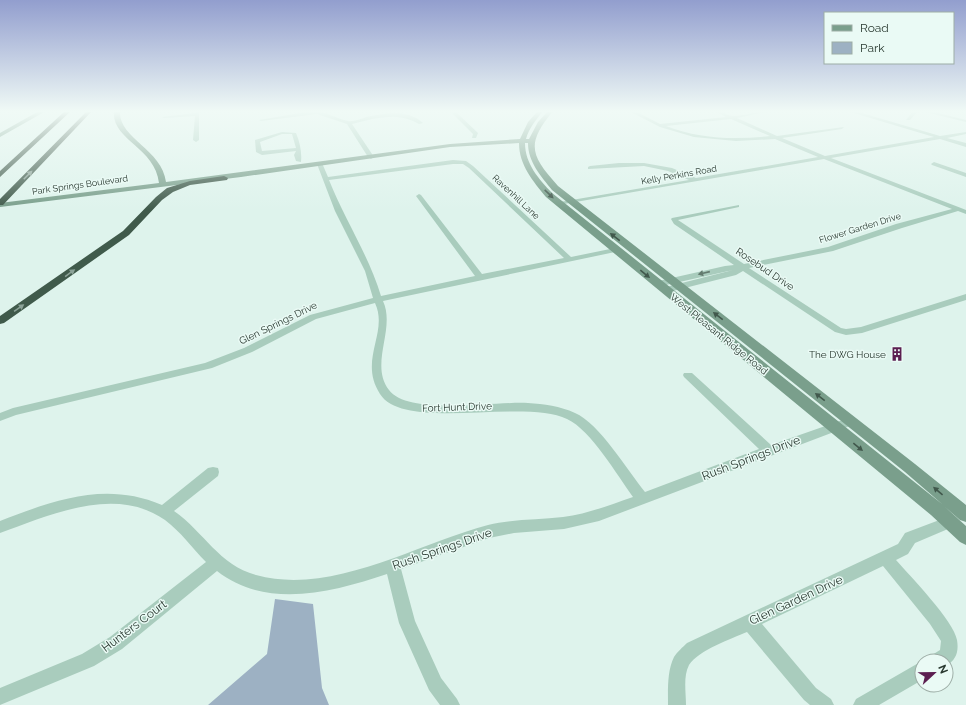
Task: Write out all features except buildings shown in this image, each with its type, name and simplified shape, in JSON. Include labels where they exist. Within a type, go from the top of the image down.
[{"type":"highway","points":[[0,174],[33,144]]},
{"type":"highway","points":[[0,204],[58,144]]},
{"type":"highway","points":[[0,321],[126,233],[141,220],[158,200],[176,187],[224,178]]},
{"type":"highway","points":[[158,200],[163,184]]},
{"type":"main road","points":[[138,144],[156,161],[164,174],[163,184]]},
{"type":"main road","name":"Park Springs Boulevard","points":[[0,204],[224,178],[320,164],[431,144]]},
{"type":"main road","name":"Park Springs Boulevard","points":[[163,184],[191,177],[302,160],[463,144]]},
{"type":"main road","name":"West Pleasant Ridge Road","points":[[520,144],[526,166],[535,180],[560,204],[615,250],[668,285],[851,421],[966,515]]},
{"type":"main road","name":"West Pleasant Ridge Road","points":[[532,144],[533,157],[539,170],[555,188],[833,427],[950,522],[966,537]]},
{"type":"main road","points":[[224,178],[231,173],[263,166]]},
{"type":"main road","points":[[164,174],[191,177]]},
{"type":"street","points":[[258,144],[259,152],[264,153],[299,151]]},
{"type":"street","points":[[297,144],[299,151],[296,155],[302,160]]},
{"type":"street","points":[[362,144],[369,154]]},
{"type":"street","points":[[791,144],[962,210]]},
{"type":"street","name":"Kelly Perkins Road","points":[[560,204],[907,144]]},
{"type":"street","name":"Ravenhill Lane","points":[[326,179],[453,162],[464,162],[507,200],[569,260]]},
{"type":"street","name":"Fort Hunt Drive","points":[[320,164],[345,225],[370,272],[378,300],[384,313],[383,330],[377,351],[377,369],[379,382],[386,394],[396,402],[420,409],[531,406],[556,410],[572,416],[589,429],[642,499]]},
{"type":"street","points":[[590,168],[632,164],[653,165],[676,170],[696,181]]},
{"type":"street","points":[[934,164],[964,173]]},
{"type":"street","points":[[419,196],[480,277]]},
{"type":"street","name":"Rosebud Drive","points":[[737,206],[682,216],[674,219],[742,267],[829,325],[846,332],[862,330],[966,297]]},
{"type":"street","name":"Flower Garden Drive","points":[[668,285],[733,273],[742,267],[830,249],[899,226],[962,210]]},
{"type":"street","name":"Glen Springs Drive","points":[[0,417],[13,412],[208,366],[248,350],[313,317],[378,300],[480,277],[615,250]]},
{"type":"street","points":[[688,375],[769,452]]},
{"type":"street","name":"Rush Springs Drive","points":[[0,527],[52,507],[90,500],[118,500],[141,504],[163,512],[194,538],[216,562],[234,575],[263,585],[300,588],[324,584],[393,566],[478,534],[512,527],[575,521],[642,499],[851,421]]},
{"type":"street","points":[[163,512],[213,472]]},
{"type":"street","name":"Glen Garden Drive","points":[[677,705],[677,682],[681,662],[693,649],[885,558],[903,549],[910,538],[950,522]]},
{"type":"street","points":[[885,558],[936,618],[949,640],[948,653]]},
{"type":"street","name":"Hunters Court","points":[[0,697],[88,660],[116,643],[216,562]]},
{"type":"street","points":[[393,566],[407,623],[435,684],[451,705]]},
{"type":"street","points":[[750,622],[810,694],[824,705]]},
{"type":"street","points":[[862,705],[914,675]]},
{"type":"green space","points":[[275,599],[313,604],[322,688],[329,705],[208,705],[267,654]]},
{"type":"place","name":"The DWG House","points":[[897,354]]}]
